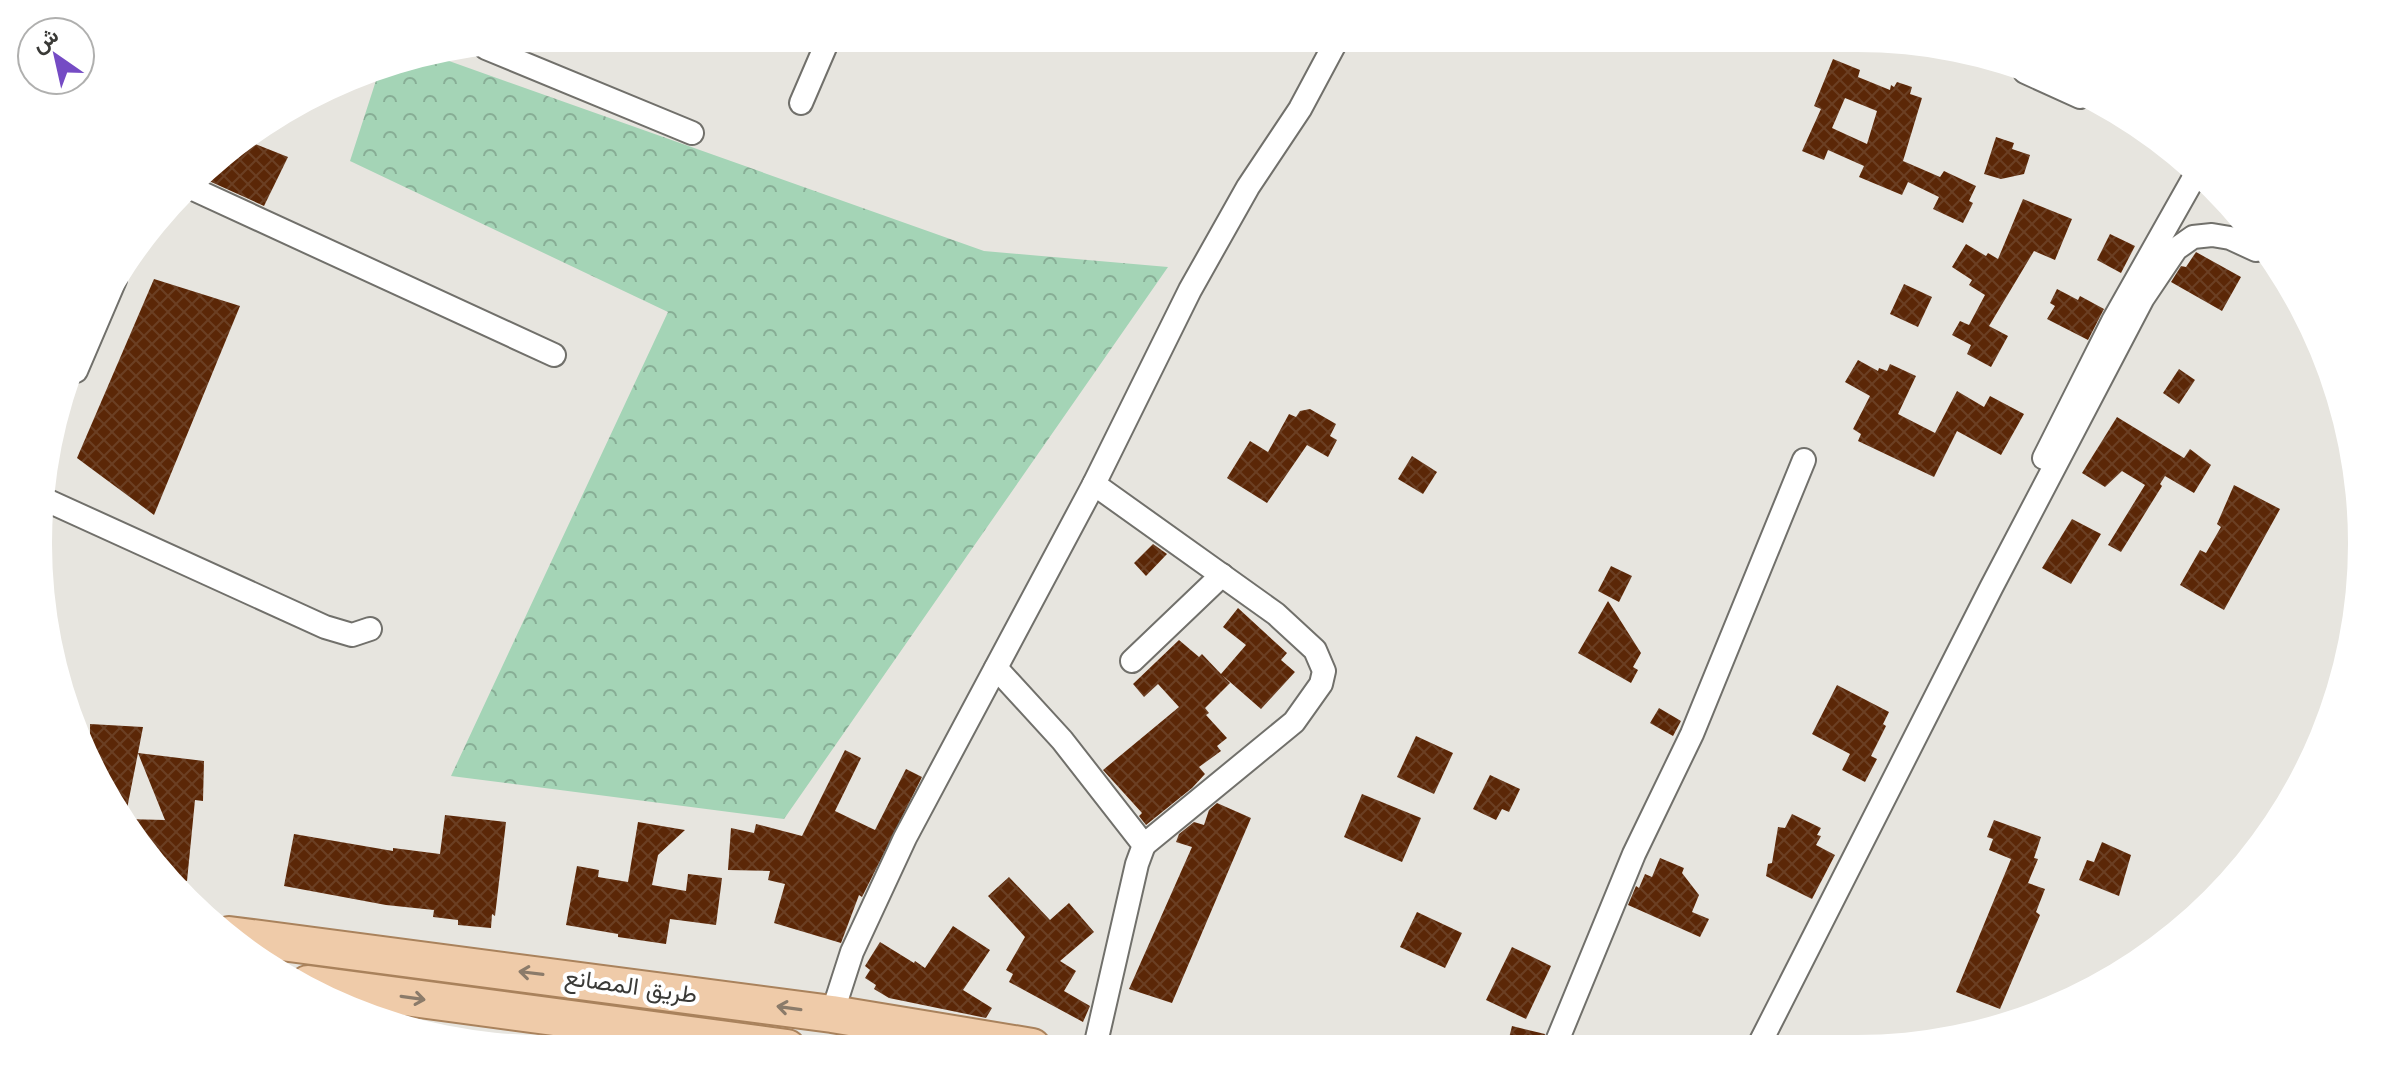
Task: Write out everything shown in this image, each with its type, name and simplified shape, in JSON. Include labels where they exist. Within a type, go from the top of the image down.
[{"type":"main road","name":"طريق المصانع","points":[[251,938],[832,1014],[959,1035]]},
{"type":"main road","name":"طريق المصانع","points":[[333,987],[690,1035]]},
{"type":"street","points":[[801,103],[823,52]]},
{"type":"street","points":[[832,1014],[852,952],[905,838],[1094,484],[1190,290],[1248,187],[1300,109],[1331,52]]},
{"type":"street","points":[[501,54],[692,133]]},
{"type":"street","points":[[1750,1035],[2113,321],[2191,183]]},
{"type":"street","points":[[200,192],[554,355]]},
{"type":"street","points":[[1764,1035],[1991,588],[2143,298],[2176,249],[2193,237],[2212,235],[2230,238],[2248,246]]},
{"type":"street","points":[[1560,1035],[1634,854],[1692,734],[1804,460]]},
{"type":"street","points":[[1094,484],[1276,614],[1315,650],[1324,671],[1321,684],[1281,735],[1144,845],[1098,1035]]},
{"type":"street","points":[[54,504],[325,627],[352,635],[370,629]]},
{"type":"street","points":[[1132,661],[1222,575]]},
{"type":"street","points":[[996,668],[1062,740],[1144,845]]},
{"type":"green space","points":[[449,61],[984,251],[1168,267],[784,819],[451,776],[668,312],[350,161],[376,82]]},
{"type":"building","points":[[1833,59],[1860,70],[1858,77],[1890,90],[1891,85],[1894,87],[1897,82],[1912,87],[1910,94],[1922,98],[1903,161],[1940,177],[1944,171],[1976,186],[1969,201],[1973,203],[1963,223],[1933,209],[1939,197],[1908,182],[1902,195],[1859,177],[1864,166],[1828,150],[1824,160],[1802,151],[1821,109],[1814,106]],"holes":[[[1845,98],[1877,111],[1867,144],[1832,128]]]},
{"type":"building","points":[[1996,137],[2014,143],[2012,149],[2030,155],[2024,174],[2001,179],[1984,174]]},
{"type":"building","points":[[257,145],[288,157],[264,206],[211,182]]},
{"type":"building","points":[[2023,199],[2072,219],[2055,260],[2034,251],[1989,326],[2008,336],[1991,367],[1967,354],[1971,345],[1952,335],[1960,321],[1969,325],[1985,295],[1969,285],[1972,280],[1952,267],[1966,244],[1998,259]]},
{"type":"building","points":[[2110,234],[2135,246],[2121,273],[2097,260]]},
{"type":"building","points":[[2196,252],[2241,277],[2222,311],[2171,282],[2181,266],[2186,267]]},
{"type":"building","points":[[154,279],[240,306],[154,515],[77,458]]},
{"type":"building","points":[[1904,284],[1932,297],[1918,327],[1890,314]]},
{"type":"building","points":[[2057,289],[2078,300],[2080,296],[2104,309],[2088,340],[2047,319],[2055,306],[2050,303]]},
{"type":"building","points":[[1858,360],[1878,371],[1879,368],[1887,371],[1890,364],[1916,376],[1898,414],[1935,433],[1957,391],[1984,407],[1990,396],[2024,414],[2001,455],[1957,431],[1934,477],[1858,441],[1861,434],[1853,429],[1870,396],[1845,382]]},
{"type":"building","points":[[2179,369],[2195,380],[2179,404],[2163,393]]},
{"type":"building","points":[[1310,409],[1336,424],[1330,436],[1337,440],[1328,457],[1307,445],[1267,503],[1227,478],[1250,441],[1268,452],[1289,414],[1296,417],[1300,411]]},
{"type":"building","points":[[2117,417],[2184,458],[2190,449],[2211,465],[2194,493],[2165,476],[2160,484],[2162,486],[2121,552],[2108,545],[2145,485],[2122,471],[2105,487],[2082,473]]},
{"type":"building","points":[[1412,456],[1437,472],[1423,494],[1398,479]]},
{"type":"building","points":[[2234,485],[2280,509],[2224,610],[2180,585],[2200,550],[2206,553],[2221,527],[2217,524]]},
{"type":"building","points":[[2072,519],[2101,534],[2071,584],[2042,568]]},
{"type":"building","points":[[1153,544],[1167,554],[1146,576],[1134,563]]},
{"type":"building","points":[[1611,566],[1632,576],[1619,602],[1598,591]]},
{"type":"building","points":[[1608,601],[1641,653],[1633,667],[1638,670],[1631,683],[1578,653]]},
{"type":"building","points":[[1238,608],[1287,653],[1281,660],[1295,672],[1261,709],[1222,675],[1230,683],[1205,708],[1209,713],[1206,715],[1227,738],[1217,746],[1221,751],[1199,767],[1205,774],[1192,788],[1146,825],[1139,816],[1142,813],[1103,770],[1179,707],[1158,684],[1144,697],[1133,684],[1179,640],[1199,657],[1202,654],[1221,674],[1246,645],[1223,627]]},
{"type":"building","points":[[1837,685],[1889,712],[1883,724],[1886,726],[1871,756],[1877,759],[1865,782],[1842,770],[1850,754],[1812,734]]},
{"type":"building","points":[[1659,708],[1681,721],[1673,736],[1650,723]]},
{"type":"building","points":[[90,724],[143,727],[128,805],[90,734]]},
{"type":"building","points":[[1416,736],[1453,753],[1434,794],[1397,777]]},
{"type":"building","points":[[845,750],[861,758],[835,811],[875,830],[906,769],[922,777],[862,897],[859,895],[841,943],[774,923],[785,884],[768,880],[770,871],[728,870],[731,828],[754,833],[756,824],[802,836]]},
{"type":"building","points":[[138,753],[204,761],[203,801],[195,800],[187,881],[137,819],[165,820]]},
{"type":"building","points":[[1490,775],[1520,789],[1509,812],[1502,809],[1496,820],[1473,809]]},
{"type":"building","points":[[1362,794],[1421,818],[1402,862],[1344,837]]},
{"type":"building","points":[[1217,803],[1251,818],[1172,1003],[1129,989],[1192,847],[1176,842],[1179,834],[1194,822],[1204,825],[1209,810]]},
{"type":"building","points":[[1792,814],[1821,828],[1816,845],[1835,855],[1812,899],[1766,876],[1768,864],[1772,863],[1778,827],[1785,828]]},
{"type":"building","points":[[445,815],[506,822],[491,928],[458,925],[458,920],[433,917],[434,910],[386,905],[284,886],[294,834],[393,851],[393,848],[440,854]]},
{"type":"building","points":[[1994,820],[2041,837],[2034,858],[2038,859],[2028,883],[2045,889],[2036,912],[2040,915],[2000,1009],[1956,992],[2011,859],[1989,850],[1993,839],[1987,837]]},
{"type":"building","points":[[638,822],[685,830],[658,855],[652,885],[686,891],[688,874],[722,878],[716,925],[670,919],[666,944],[566,925],[577,866],[599,870],[598,877],[628,882]]},
{"type":"building","points":[[2102,842],[2131,855],[2119,896],[2079,880],[2087,860],[2094,862]]},
{"type":"building","points":[[1660,858],[1684,868],[1682,873],[1699,895],[1692,912],[1709,919],[1700,937],[1628,905],[1645,874],[1652,877]]},
{"type":"building","points":[[1009,877],[1050,920],[1069,903],[1094,932],[1060,961],[1076,971],[1064,991],[1090,1006],[1083,1022],[1009,982],[1013,974],[1006,970],[1025,937],[988,896]]},
{"type":"building","points":[[1417,912],[1462,933],[1445,968],[1400,947]]},
{"type":"building","points":[[953,926],[990,950],[963,990],[992,1008],[986,1018],[889,998],[874,989],[876,985],[865,978],[870,970],[865,966],[880,942],[925,968]]},
{"type":"building","points":[[1512,947],[1551,966],[1526,1019],[1486,1000]]},
{"type":"building","points":[[1512,1026],[1545,1034],[1545,1035],[1510,1035]]}]
